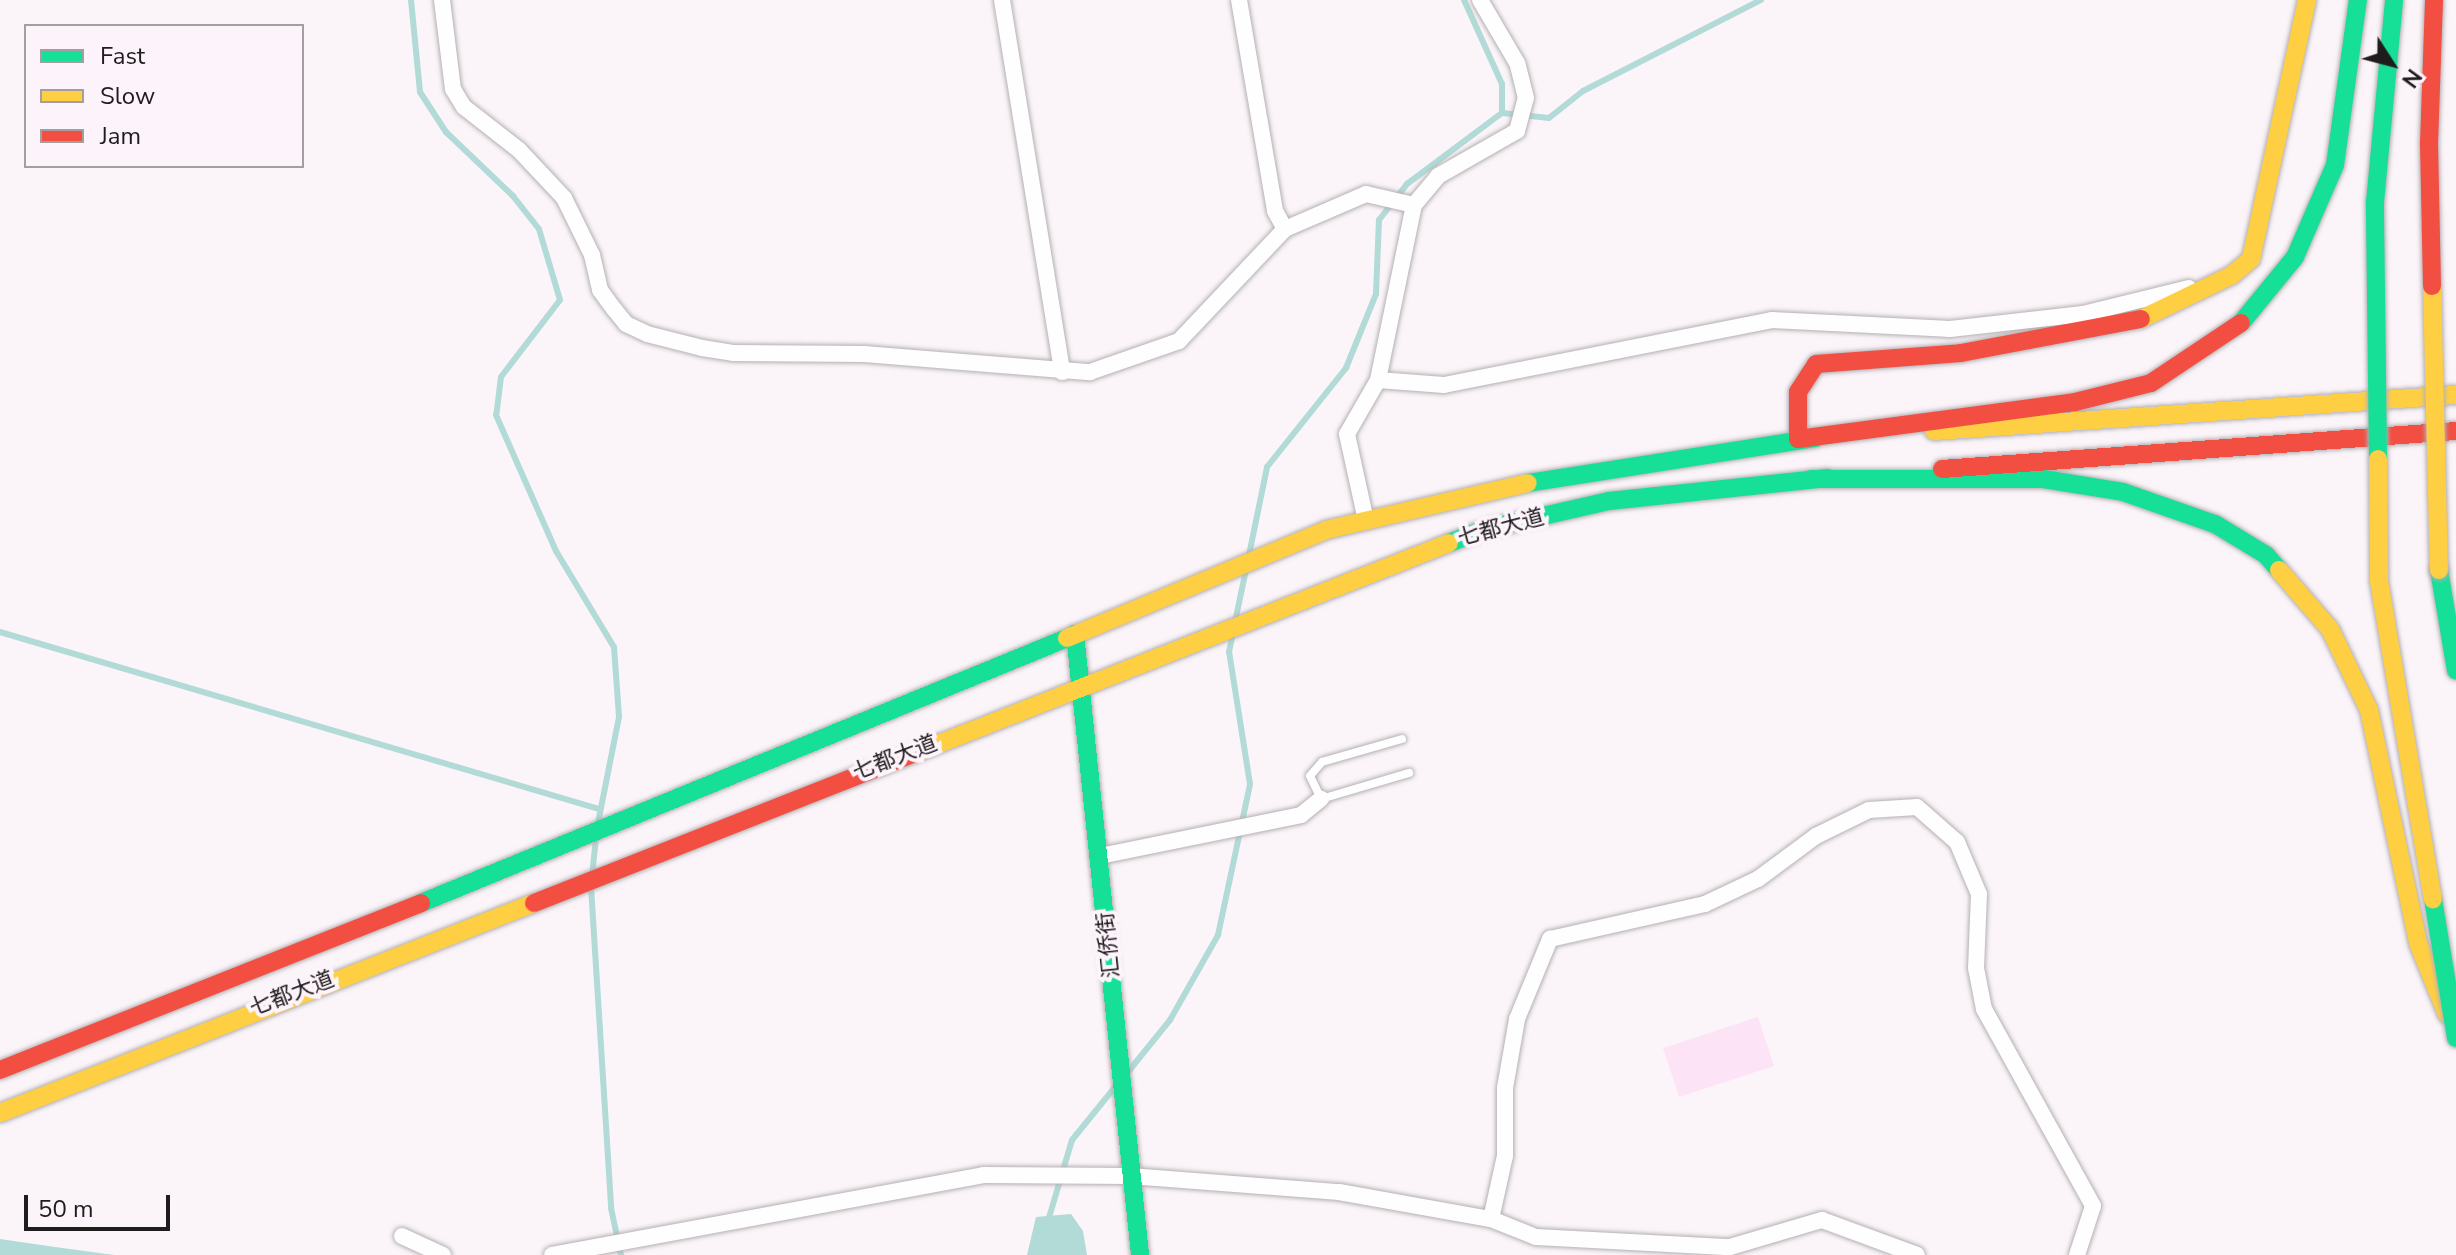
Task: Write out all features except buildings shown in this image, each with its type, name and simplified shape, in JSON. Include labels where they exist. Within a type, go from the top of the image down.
[{"type":"main road","points":[[1798,439],[1798,392],[1816,364],[1961,353],[2141,319],[2206,284],[2232,275],[2251,259],[2307,0]]},
{"type":"main road","points":[[1798,439],[2075,402],[2151,383],[2233,333],[2295,257],[2335,165],[2358,0]]},
{"type":"main road","points":[[2394,0],[2375,202],[2379,581],[2454,1033]]},
{"type":"main road","points":[[2434,0],[2429,144],[2439,570],[2456,671]]},
{"type":"main road","points":[[1798,439],[2456,395]]},
{"type":"main road","points":[[1811,479],[2456,431]]},
{"type":"main road","name":"七都大道","points":[[0,1070],[647,814],[1365,516],[1480,490],[1798,439]]},
{"type":"main road","points":[[1811,479],[2043,479],[2123,492],[2215,524],[2266,555],[2330,629],[2369,710],[2418,943],[2454,1033]]},
{"type":"main road","name":"七都大道","points":[[0,1113],[657,851],[1486,529],[1609,501],[1811,479]]},
{"type":"main road","name":"汇侨街","points":[[1075,634],[1140,1255]]},
{"type":"street","points":[[442,0],[458,98],[519,150],[564,198],[592,255],[600,290],[626,324],[733,353],[864,354],[1062,372],[1104,368],[1179,341],[1285,229],[1375,194],[1408,204]]},
{"type":"street","points":[[1002,0],[1062,372]]},
{"type":"street","points":[[1239,0],[1272,196],[1285,229]]},
{"type":"street","points":[[1365,516],[1347,434],[1378,380],[1408,204],[1438,176],[1517,131],[1526,98],[1517,63],[1480,0]]},
{"type":"street","points":[[1378,380],[1444,385],[1772,320],[1950,329],[2083,314],[2206,284]]},
{"type":"street","points":[[1100,856],[1301,815],[1321,799]]},
{"type":"street","points":[[1491,1219],[1505,1156],[1505,1088],[1517,1019],[1550,939],[1705,904],[1758,879],[1816,836],[1869,810],[1917,807],[1957,842],[1979,894],[1976,968],[1984,1009],[2093,1206],[2077,1255]]},
{"type":"street","points":[[552,1255],[984,1175],[1130,1176],[1339,1192],[1491,1219],[1536,1237],[1730,1247],[1822,1220],[1917,1255]]},
{"type":"street","points":[[402,1236],[443,1255]]},
{"type":"lane","points":[[1402,739],[1322,762],[1310,776],[1321,799],[1409,773]]},
{"type":"shaded area","points":[[1758,1017],[1774,1066],[1679,1097],[1663,1048]]},
{"type":"water","points":[[1071,1214],[1083,1231],[1087,1255],[1027,1255],[1036,1217]]},
{"type":"water","points":[[0,1239],[55,1247],[114,1255],[0,1255]]},
{"type":"waterway","points":[[411,0],[420,92],[446,132],[513,196],[539,229],[560,300],[501,377],[496,415],[556,551],[614,647],[619,717],[597,828]]},
{"type":"waterway","points":[[1249,555],[1267,467],[1346,368],[1376,294],[1379,220],[1407,184],[1502,113],[1502,84],[1464,0]]},
{"type":"waterway","points":[[1502,113],[1549,118],[1583,91],[1761,0]]},
{"type":"waterway","points":[[1235,622],[1246,570]]},
{"type":"waterway","points":[[0,632],[599,809]]},
{"type":"waterway","points":[[1128,1072],[1170,1020],[1218,935],[1250,784],[1229,652],[1233,633]]},
{"type":"waterway","points":[[592,876],[596,839]]},
{"type":"waterway","points":[[591,887],[611,1208],[621,1255]]},
{"type":"waterway","points":[[1048,1221],[1072,1140],[1115,1087]]},
{"type":"traffic: fast","points":[[2241,323],[2295,257],[2335,165],[2358,0]]},
{"type":"traffic: fast","points":[[2378,459],[2375,202],[2394,0]]},
{"type":"traffic: fast","points":[[1528,483],[1816,438]]},
{"type":"traffic: fast","points":[[1449,543],[1486,529],[1609,501],[1828,478]]},
{"type":"traffic: fast","points":[[1811,479],[2043,479],[2123,492],[2215,524],[2266,555],[2279,570]]},
{"type":"traffic: fast","points":[[2439,570],[2456,671]]},
{"type":"traffic: fast","points":[[1075,634],[1140,1255]]},
{"type":"traffic: fast","points":[[421,903],[1067,638]]},
{"type":"traffic: fast","points":[[2433,899],[2456,1038]]},
{"type":"traffic: slow","points":[[2141,319],[2232,275],[2251,259],[2307,0]]},
{"type":"traffic: slow","points":[[2432,286],[2439,570]]},
{"type":"traffic: slow","points":[[1934,431],[2456,395]]},
{"type":"traffic: slow","points":[[2378,459],[2379,581],[2433,899]]},
{"type":"traffic: slow","points":[[1067,638],[1326,530],[1528,483]]},
{"type":"traffic: slow","points":[[913,754],[1449,543]]},
{"type":"traffic: slow","points":[[2279,570],[2330,629],[2369,710],[2418,943],[2447,1014]]},
{"type":"traffic: slow","points":[[0,1113],[534,903]]},
{"type":"traffic: jam","points":[[2432,286],[2429,144],[2434,0]]},
{"type":"traffic: jam","points":[[1798,439],[1798,392],[1816,364],[1961,353],[2141,319]]},
{"type":"traffic: jam","points":[[1798,439],[2075,402],[2151,383],[2241,323]]},
{"type":"traffic: jam","points":[[1942,469],[2456,431]]},
{"type":"traffic: jam","points":[[534,903],[913,754]]},
{"type":"traffic: jam","points":[[0,1070],[421,903]]}]
